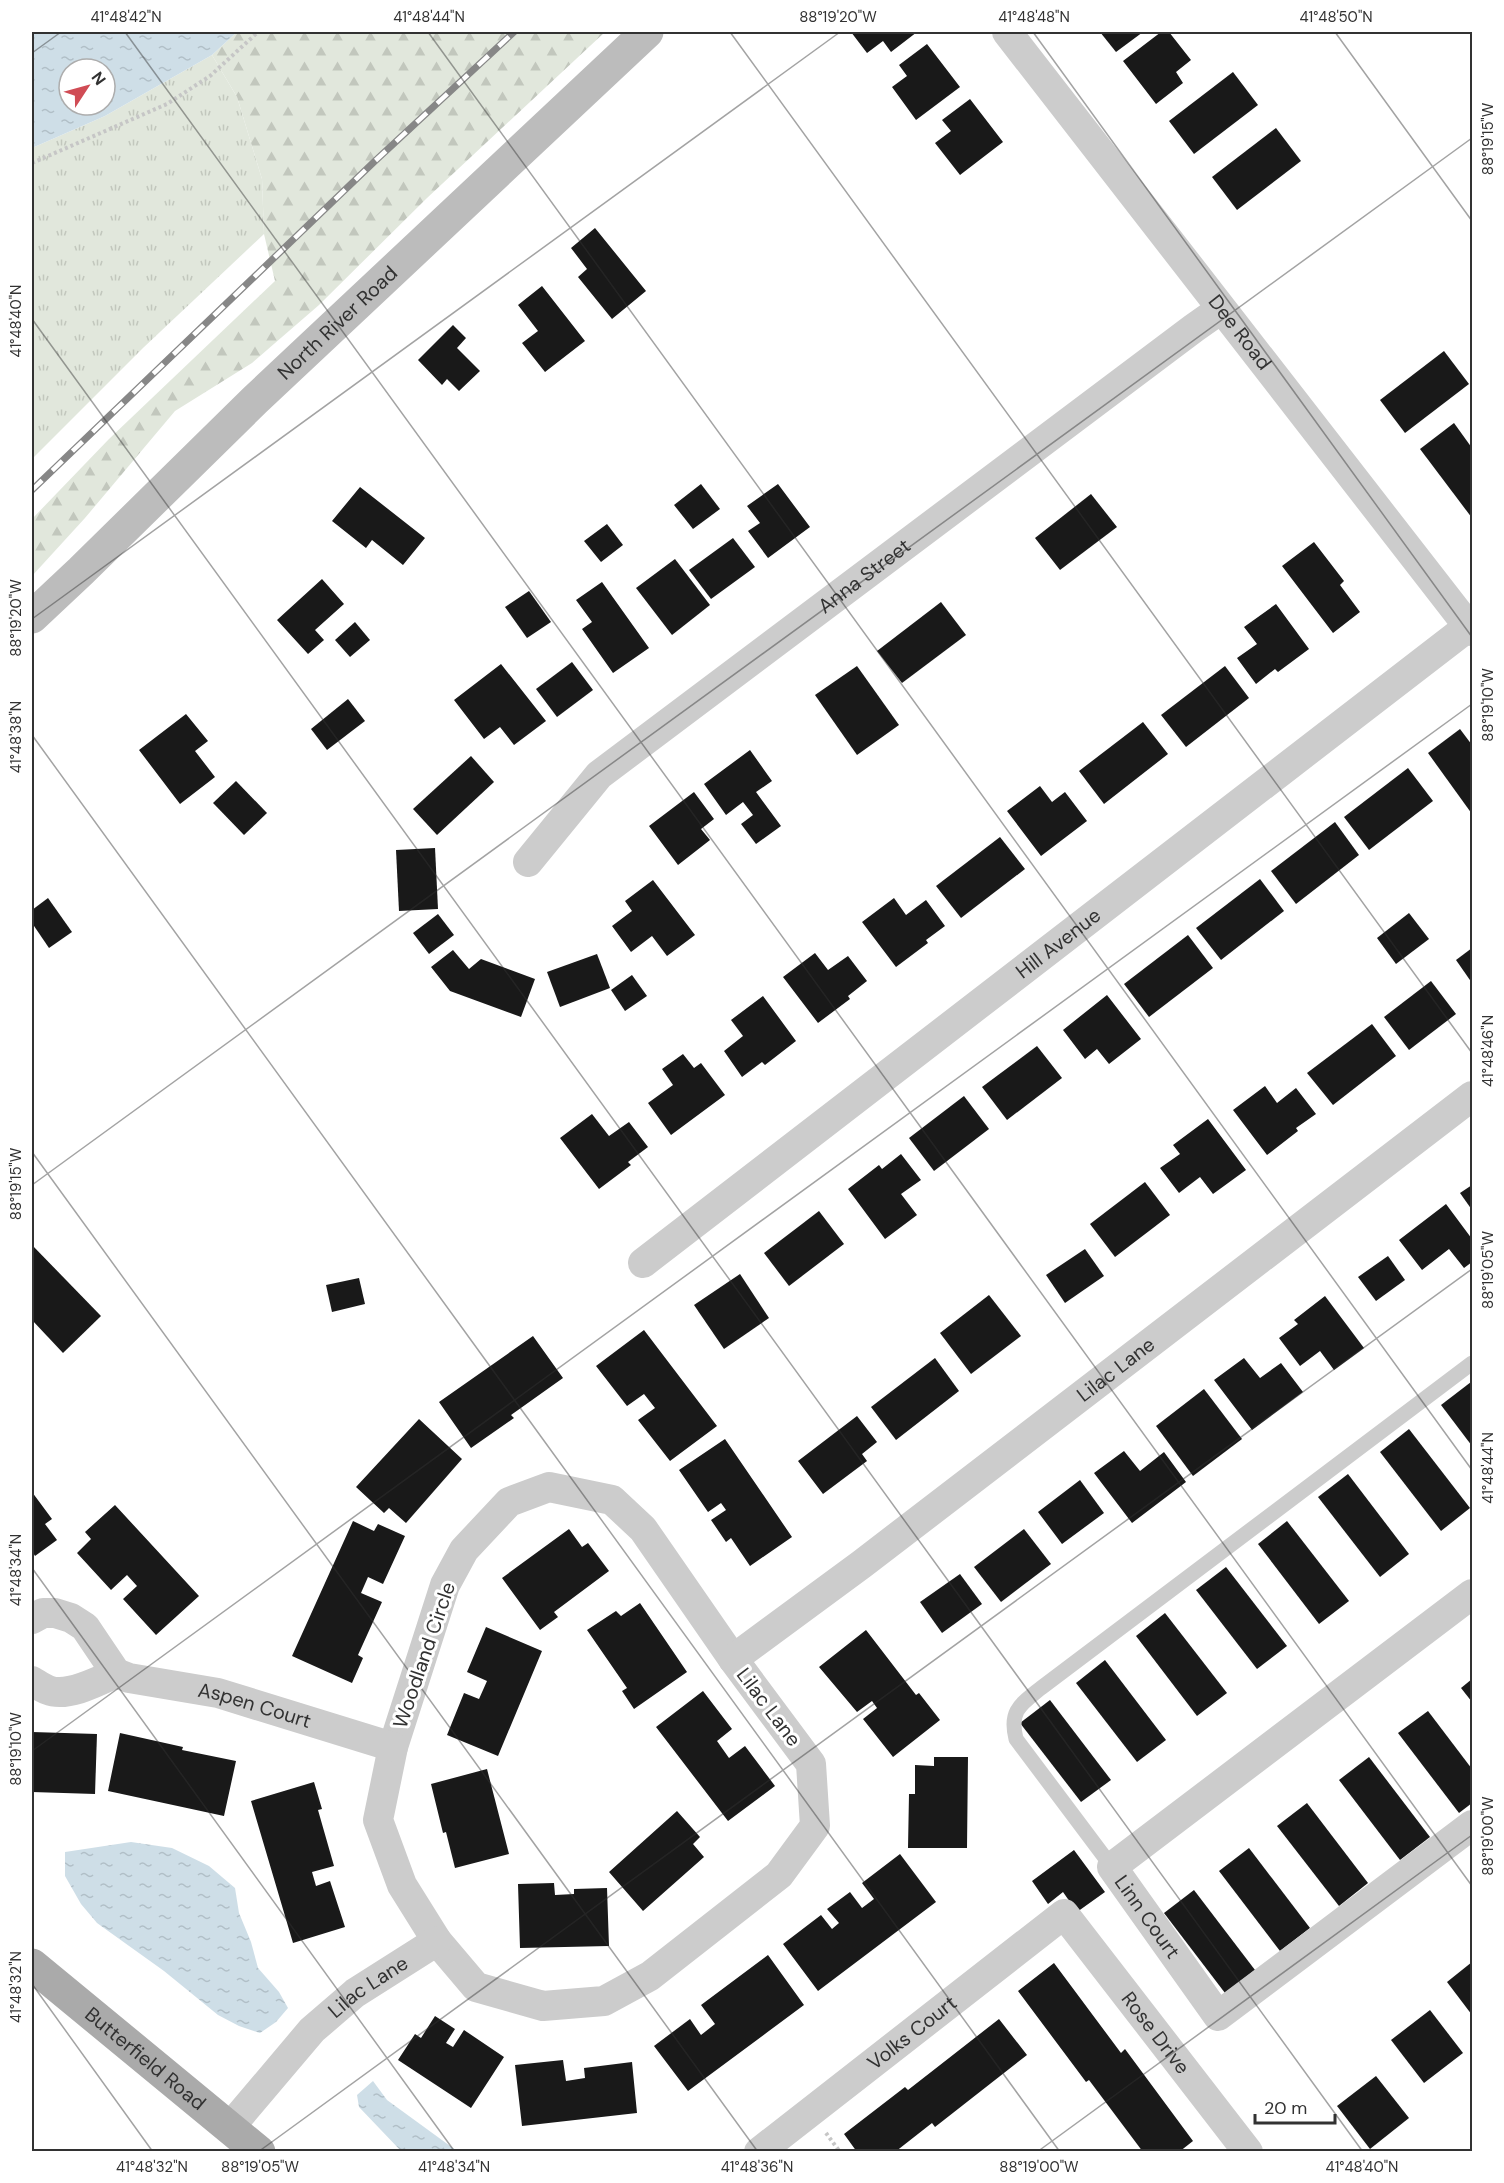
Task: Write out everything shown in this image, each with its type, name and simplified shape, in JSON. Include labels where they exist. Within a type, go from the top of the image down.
[{"type":"main road","name":"North River Road","points":[[32,616],[255,400],[647,32]]},
{"type":"main road","name":"Butterfield Road","points":[[32,1965],[259,2151]]},
{"type":"street","name":"Dee Road","points":[[1007,32],[1471,627]]},
{"type":"street","name":"Anna Street","points":[[528,862],[598,775],[1221,309]]},
{"type":"street","name":"Hill Avenue","points":[[643,1263],[1471,627]]},
{"type":"street","name":"Lilac Lane","points":[[230,2127],[312,2030],[355,1993],[437,1941],[476,1986],[543,2006],[604,2001],[650,1976],[779,1875],[815,1826],[811,1764],[733,1659],[862,1564],[1473,1096]]},
{"type":"street","name":"Woodland Circle","points":[[437,1941],[402,1885],[378,1820],[393,1747],[445,1585],[464,1550],[509,1502],[549,1487],[612,1500],[643,1529],[733,1659]]},
{"type":"street","name":"Linn Court","points":[[1473,1593],[1112,1867],[1218,2016],[1473,1825]]},
{"type":"street","points":[[32,1619],[43,1613],[55,1613],[71,1618],[85,1627],[116,1673],[87,1686],[66,1691],[50,1691],[32,1681]]},
{"type":"street","name":"Aspen Court","points":[[116,1673],[129,1678],[218,1693],[393,1747]]},
{"type":"street","name":"Volks Court","points":[[759,2151],[1064,1914]]},
{"type":"street","name":"Rose Drive","points":[[1064,1914],[1248,2151]]},
{"type":"lane","points":[[1112,1867],[1016,1739],[1012,1724],[1016,1711],[1024,1701],[1041,1688],[1473,1363]]},
{"type":"path","points":[[32,163],[167,104],[210,76],[258,32]]},
{"type":"path","points":[[825,2133],[840,2151]]},
{"type":"green space","points":[[237,32],[605,32],[427,198],[319,305],[252,363],[175,411],[85,518],[32,576],[32,519],[109,439],[275,281],[264,234],[262,179],[237,97],[212,55]]},
{"type":"green space","points":[[212,55],[237,97],[262,179],[264,234],[143,348],[32,459],[32,148],[103,117],[117,117],[117,109]]},
{"type":"water","points":[[32,32],[237,32],[212,55],[117,109],[117,57],[57,57],[57,117],[103,117],[32,148]]},
{"type":"water","points":[[131,1842],[172,1848],[209,1866],[235,1888],[239,1913],[251,1942],[258,1968],[279,1992],[288,2008],[276,2022],[260,2033],[239,2026],[218,2015],[164,1971],[97,1923],[81,1904],[65,1876],[65,1852]]},
{"type":"water","points":[[373,2081],[387,2100],[457,2151],[401,2151],[359,2107],[357,2095]]},
{"type":"building","points":[[851,32],[917,32],[891,52],[883,41],[867,53]]},
{"type":"building","points":[[1100,32],[1143,32],[1116,52]]},
{"type":"building","points":[[1161,32],[1169,32],[1191,60],[1176,72],[1183,83],[1156,104],[1123,61]]},
{"type":"building","points":[[927,44],[960,87],[916,120],[892,87],[907,76],[899,65]]},
{"type":"building","points":[[1233,72],[1258,105],[1194,154],[1169,121]]},
{"type":"building","points":[[970,99],[1003,142],[960,175],[935,143],[951,131],[942,120]]},
{"type":"building","points":[[1276,128],[1301,161],[1237,210],[1212,177]]},
{"type":"building","points":[[595,228],[646,291],[612,319],[578,277],[587,269],[571,248]]},
{"type":"building","points":[[542,286],[585,341],[545,372],[522,343],[538,331],[518,305]]},
{"type":"building","points":[[453,325],[466,338],[457,348],[480,371],[459,391],[447,379],[442,385],[418,360]]},
{"type":"building","points":[[1444,351],[1469,384],[1405,433],[1380,400]]},
{"type":"building","points":[[1454,423],[1472,448],[1472,518],[1420,449]]},
{"type":"building","points":[[701,484],[720,509],[693,529],[674,505]]},
{"type":"building","points":[[778,484],[810,527],[768,558],[748,531],[760,523],[747,506]]},
{"type":"building","points":[[360,487],[425,538],[403,565],[372,540],[366,548],[332,521]]},
{"type":"building","points":[[1091,494],[1117,527],[1060,570],[1035,538]]},
{"type":"building","points":[[607,524],[623,545],[601,562],[584,541]]},
{"type":"building","points":[[733,538],[755,567],[711,599],[689,570]]},
{"type":"building","points":[[1314,542],[1344,581],[1340,585],[1360,612],[1333,633],[1282,566]]},
{"type":"building","points":[[675,559],[710,605],[672,635],[636,588]]},
{"type":"building","points":[[322,579],[344,604],[315,630],[324,640],[308,654],[277,620]]},
{"type":"building","points":[[602,582],[649,648],[613,673],[582,629],[592,622],[576,600]]},
{"type":"building","points":[[529,591],[551,622],[527,638],[505,607]]},
{"type":"building","points":[[941,602],[966,635],[902,683],[877,651]]},
{"type":"building","points":[[1276,604],[1309,649],[1278,672],[1275,669],[1256,684],[1237,658],[1257,644],[1244,627]]},
{"type":"building","points":[[355,622],[370,640],[350,657],[335,640]]},
{"type":"building","points":[[572,662],[593,690],[557,717],[536,689]]},
{"type":"building","points":[[501,664],[546,721],[514,745],[500,727],[484,739],[454,700]]},
{"type":"building","points":[[857,666],[899,725],[857,755],[815,695]]},
{"type":"building","points":[[1225,666],[1249,698],[1186,747],[1161,715]]},
{"type":"building","points":[[348,699],[365,721],[327,750],[311,729]]},
{"type":"building","points":[[186,714],[208,741],[195,751],[215,777],[180,804],[139,750]]},
{"type":"building","points":[[1143,722],[1168,754],[1104,804],[1079,771]]},
{"type":"building","points":[[1460,729],[1472,745],[1472,814],[1428,753]]},
{"type":"building","points":[[750,750],[772,781],[756,792],[781,826],[756,844],[741,824],[753,815],[743,802],[726,815],[704,784]]},
{"type":"building","points":[[471,756],[494,782],[437,835],[413,809]]},
{"type":"building","points":[[1408,768],[1433,801],[1369,850],[1344,817]]},
{"type":"building","points":[[236,781],[267,813],[244,835],[213,803]]},
{"type":"building","points":[[1040,786],[1052,802],[1065,792],[1087,821],[1041,856],[1007,811]]},
{"type":"building","points":[[694,792],[714,819],[701,829],[710,840],[678,865],[649,826]]},
{"type":"building","points":[[1335,822],[1359,855],[1296,904],[1271,871]]},
{"type":"building","points":[[1000,837],[1025,869],[961,918],[936,886]]},
{"type":"building","points":[[435,848],[438,909],[399,911],[396,850]]},
{"type":"building","points":[[1260,879],[1284,911],[1221,960],[1196,928]]},
{"type":"building","points":[[653,880],[695,935],[667,956],[652,936],[631,952],[612,926],[632,911],[625,901]]},
{"type":"building","points":[[48,898],[72,932],[49,948],[32,923],[32,910]]},
{"type":"building","points":[[894,898],[906,915],[926,900],[945,926],[926,940],[928,943],[896,967],[862,922]]},
{"type":"building","points":[[1409,913],[1429,939],[1396,964],[1377,938]]},
{"type":"building","points":[[438,914],[454,935],[429,954],[413,933]]},
{"type":"building","points":[[1188,935],[1213,968],[1149,1017],[1124,984]]},
{"type":"building","points":[[1472,948],[1472,983],[1456,960]]},
{"type":"building","points":[[453,950],[469,969],[481,959],[535,979],[521,1017],[450,991],[431,967]]},
{"type":"building","points":[[815,953],[828,970],[848,956],[867,981],[848,996],[850,999],[818,1023],[783,977]]},
{"type":"building","points":[[597,954],[610,988],[560,1007],[547,972]]},
{"type":"building","points":[[632,975],[647,996],[625,1011],[611,990]]},
{"type":"building","points":[[1431,981],[1456,1014],[1409,1050],[1384,1017]]},
{"type":"building","points":[[1107,995],[1141,1039],[1109,1064],[1097,1049],[1085,1059],[1063,1030]]},
{"type":"building","points":[[763,996],[796,1041],[765,1065],[762,1062],[742,1077],[724,1051],[743,1036],[731,1020]]},
{"type":"building","points":[[1372,1024],[1396,1056],[1333,1105],[1307,1073]]},
{"type":"building","points":[[1037,1046],[1062,1078],[1007,1120],[982,1087]]},
{"type":"building","points":[[683,1054],[694,1068],[701,1063],[725,1095],[671,1135],[648,1103],[673,1085],[662,1069]]},
{"type":"building","points":[[1265,1086],[1277,1103],[1296,1088],[1316,1114],[1296,1128],[1298,1131],[1267,1155],[1233,1110]]},
{"type":"building","points":[[964,1096],[989,1129],[934,1171],[909,1138]]},
{"type":"building","points":[[592,1114],[609,1136],[629,1122],[648,1147],[628,1162],[631,1165],[599,1189],[560,1138]]},
{"type":"building","points":[[1208,1119],[1246,1170],[1213,1194],[1200,1177],[1179,1193],[1160,1168],[1180,1154],[1173,1145]]},
{"type":"building","points":[[901,1154],[921,1180],[901,1194],[917,1215],[885,1239],[848,1189],[879,1165],[882,1169]]},
{"type":"building","points":[[1145,1182],[1170,1215],[1115,1257],[1090,1224]]},
{"type":"building","points":[[1472,1185],[1472,1210],[1460,1193]]},
{"type":"building","points":[[1446,1204],[1472,1239],[1472,1262],[1464,1268],[1449,1249],[1422,1270],[1399,1240]]},
{"type":"building","points":[[819,1211],[844,1244],[789,1286],[764,1253]]},
{"type":"building","points":[[32,1245],[101,1316],[63,1353],[32,1320]]},
{"type":"building","points":[[1085,1249],[1104,1276],[1065,1303],[1046,1275]]},
{"type":"building","points":[[1388,1256],[1405,1280],[1376,1301],[1358,1277]]},
{"type":"building","points":[[740,1274],[769,1318],[724,1349],[694,1305]]},
{"type":"building","points":[[359,1278],[365,1304],[332,1312],[326,1285]]},
{"type":"building","points":[[989,1295],[1021,1336],[971,1374],[940,1333]]},
{"type":"building","points":[[1325,1296],[1364,1348],[1334,1370],[1320,1351],[1300,1366],[1279,1338],[1298,1324],[1294,1320]]},
{"type":"building","points":[[644,1330],[717,1426],[670,1461],[638,1420],[655,1408],[644,1394],[627,1406],[596,1366]]},
{"type":"building","points":[[533,1336],[563,1378],[511,1415],[514,1418],[471,1448],[439,1402]]},
{"type":"building","points":[[935,1358],[959,1391],[896,1440],[871,1407]]},
{"type":"building","points":[[1244,1358],[1260,1378],[1281,1363],[1303,1392],[1252,1430],[1214,1380]]},
{"type":"building","points":[[1471,1382],[1472,1384],[1472,1446],[1441,1405]]},
{"type":"building","points":[[1204,1389],[1242,1439],[1193,1476],[1156,1426]]},
{"type":"building","points":[[857,1416],[877,1442],[862,1454],[867,1461],[823,1494],[798,1461]]},
{"type":"building","points":[[419,1419],[462,1459],[406,1523],[389,1508],[384,1513],[356,1487]]},
{"type":"building","points":[[1409,1429],[1470,1508],[1441,1531],[1380,1452]]},
{"type":"building","points":[[725,1439],[792,1537],[750,1566],[731,1538],[726,1542],[711,1520],[726,1510],[721,1503],[708,1512],[679,1470]]},
{"type":"building","points":[[1124,1451],[1140,1471],[1164,1452],[1186,1482],[1132,1523],[1094,1473]]},
{"type":"building","points":[[1348,1474],[1409,1554],[1380,1577],[1318,1497]]},
{"type":"building","points":[[1080,1480],[1104,1513],[1062,1544],[1038,1512]]},
{"type":"building","points":[[32,1492],[52,1519],[45,1524],[57,1540],[35,1556],[32,1551]]},
{"type":"building","points":[[115,1505],[199,1596],[156,1635],[123,1599],[137,1586],[127,1575],[111,1590],[77,1553],[91,1539],[85,1532]]},
{"type":"building","points":[[353,1521],[374,1531],[378,1524],[405,1536],[383,1584],[368,1577],[361,1593],[382,1602],[358,1655],[363,1658],[352,1683],[292,1656]]},
{"type":"building","points":[[1287,1521],[1349,1601],[1319,1624],[1258,1544]]},
{"type":"building","points":[[569,1529],[582,1547],[588,1543],[609,1571],[554,1612],[558,1617],[540,1630],[502,1578]]},
{"type":"building","points":[[1024,1529],[1051,1564],[1001,1602],[974,1567]]},
{"type":"building","points":[[1226,1567],[1287,1646],[1257,1669],[1196,1590]]},
{"type":"building","points":[[960,1574],[982,1604],[942,1633],[920,1602]]},
{"type":"building","points":[[640,1603],[687,1672],[634,1709],[622,1691],[627,1688],[587,1630],[616,1611],[621,1616]]},
{"type":"building","points":[[1165,1613],[1227,1693],[1197,1716],[1136,1636]]},
{"type":"building","points":[[486,1627],[542,1651],[498,1756],[447,1735],[464,1693],[479,1699],[487,1681],[467,1672]]},
{"type":"building","points":[[866,1630],[916,1695],[919,1693],[940,1720],[893,1757],[863,1719],[877,1708],[872,1701],[857,1712],[819,1667]]},
{"type":"building","points":[[1105,1660],[1166,1740],[1137,1762],[1076,1683]]},
{"type":"building","points":[[1472,1679],[1472,1702],[1461,1688]]},
{"type":"building","points":[[703,1691],[732,1729],[717,1741],[729,1758],[745,1746],[775,1786],[728,1821],[656,1727]]},
{"type":"building","points":[[1050,1700],[1111,1780],[1081,1802],[1020,1723]]},
{"type":"building","points":[[1428,1711],[1472,1769],[1472,1803],[1459,1813],[1398,1733]]},
{"type":"building","points":[[32,1732],[97,1734],[95,1794],[32,1792]]},
{"type":"building","points":[[120,1733],[183,1747],[182,1750],[236,1761],[224,1816],[108,1791]]},
{"type":"building","points":[[934,1757],[968,1757],[967,1848],[908,1848],[909,1794],[915,1794],[915,1765],[934,1766]]},
{"type":"building","points":[[1369,1757],[1430,1837],[1400,1860],[1339,1780]]},
{"type":"building","points":[[487,1769],[509,1854],[455,1868],[446,1832],[443,1833],[431,1784]]},
{"type":"building","points":[[314,1782],[322,1809],[318,1810],[334,1866],[312,1872],[316,1886],[330,1881],[345,1927],[293,1943],[251,1801]]},
{"type":"building","points":[[1307,1803],[1368,1883],[1339,1906],[1277,1826]]},
{"type":"building","points":[[677,1811],[700,1837],[693,1844],[704,1857],[643,1911],[609,1872]]},
{"type":"building","points":[[1249,1848],[1310,1928],[1280,1951],[1219,1871]]},
{"type":"building","points":[[1074,1850],[1105,1892],[1077,1912],[1063,1892],[1048,1904],[1032,1881]]},
{"type":"building","points":[[900,1854],[936,1902],[818,1991],[783,1944],[821,1915],[832,1929],[839,1923],[827,1909],[850,1892],[862,1908],[874,1899],[862,1883]]},
{"type":"building","points":[[554,1883],[555,1895],[574,1894],[574,1889],[607,1888],[609,1946],[520,1948],[518,1884]]},
{"type":"building","points":[[1194,1890],[1255,1970],[1225,1993],[1164,1913]]},
{"type":"building","points":[[768,1955],[804,2005],[688,2091],[654,2046],[690,2019],[701,2035],[715,2024],[701,2005]]},
{"type":"building","points":[[1472,1962],[1472,2015],[1447,1982]]},
{"type":"building","points":[[1054,1963],[1121,2053],[1125,2049],[1193,2141],[1179,2152],[1143,2152],[1089,2080],[1086,2082],[1018,1991]]},
{"type":"building","points":[[1430,2010],[1463,2053],[1424,2083],[1391,2040]]},
{"type":"building","points":[[435,2016],[455,2029],[446,2043],[453,2047],[464,2030],[504,2057],[471,2108],[398,2060],[415,2034],[421,2038]]},
{"type":"building","points":[[999,2019],[1027,2055],[935,2127],[932,2123],[895,2152],[857,2152],[844,2134],[905,2087],[908,2090]]},
{"type":"building","points":[[563,2060],[566,2081],[585,2078],[584,2068],[632,2062],[637,2113],[522,2126],[515,2065]]},
{"type":"building","points":[[1376,2076],[1409,2118],[1370,2149],[1337,2106]]},
{"type":"railway","points":[[32,490],[375,161],[514,32]]}]
